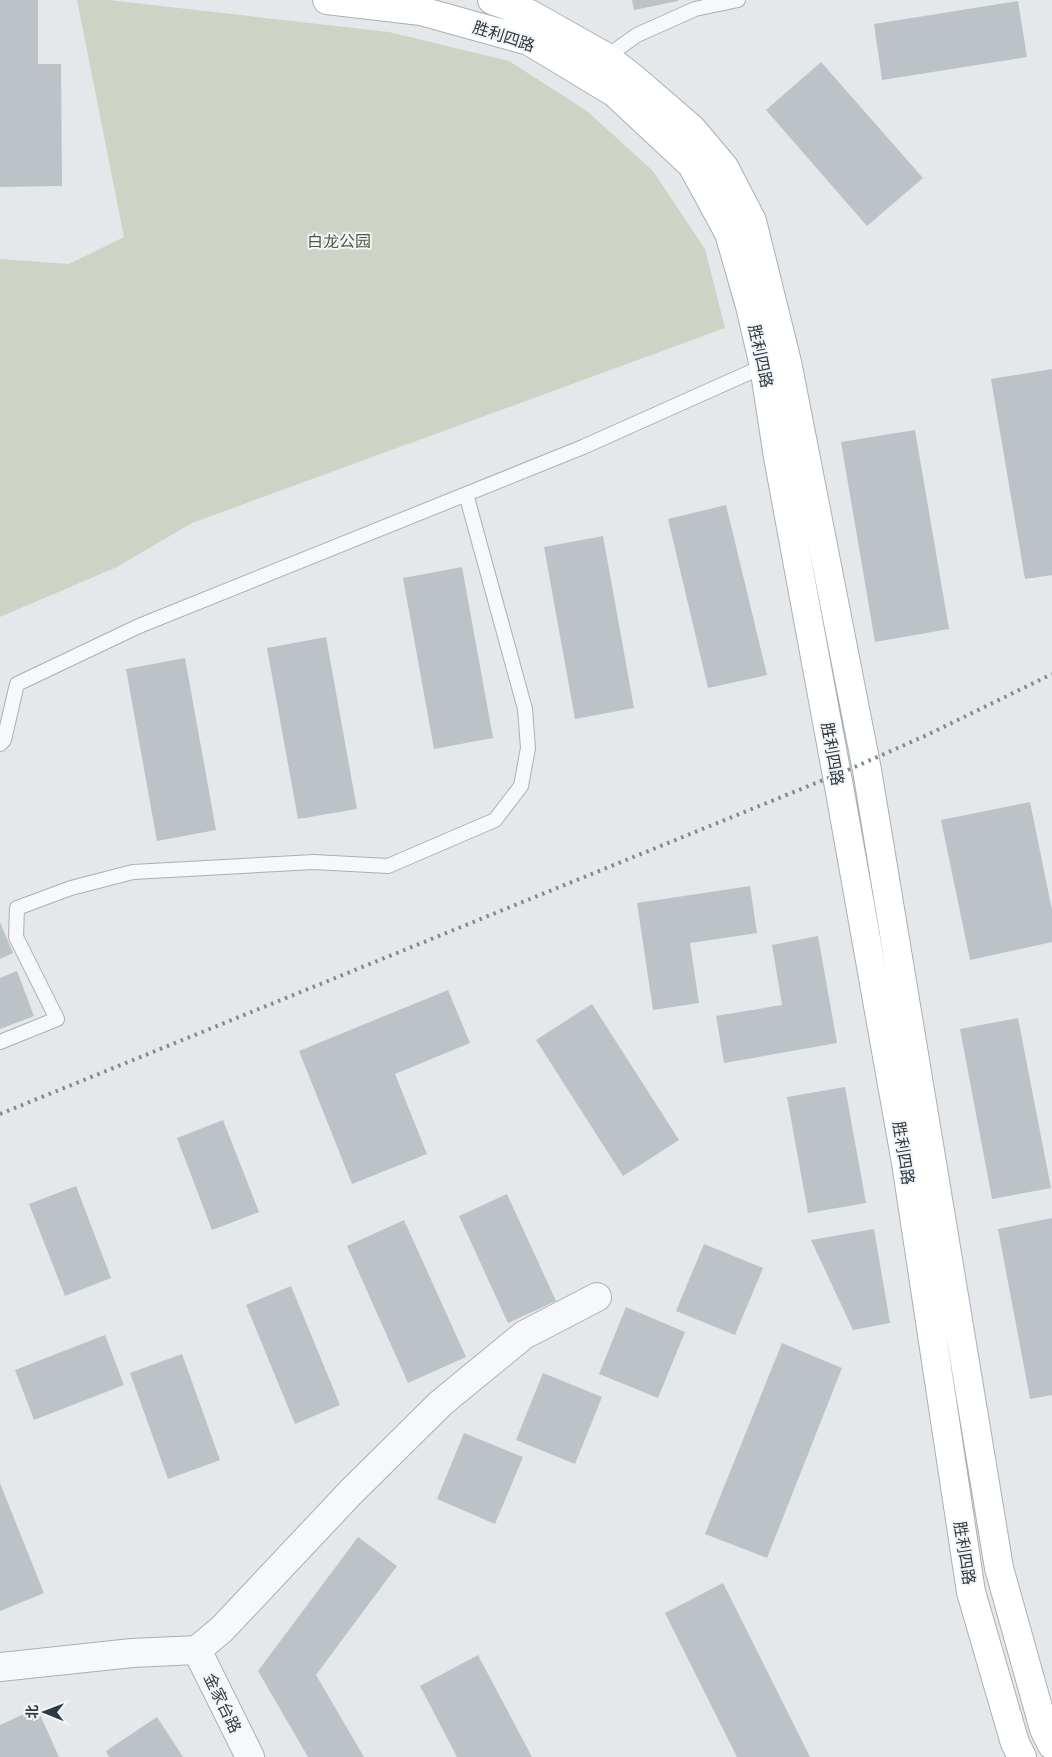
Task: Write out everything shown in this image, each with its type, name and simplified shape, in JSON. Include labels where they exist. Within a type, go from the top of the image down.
[{"type":"main road","name":"胜利四路","points":[[327,0],[421,11],[529,41],[615,93],[692,165],[729,233],[750,306],[764,366],[778,457],[840,792],[906,1163],[971,1592],[1015,1743],[1022,1757]]},
{"type":"main road","name":"胜利四路","points":[[492,0],[530,14],[606,57],[633,78],[691,128],[724,167],[752,221],[788,362],[867,770],[999,1568],[1044,1729],[1052,1745]]},
{"type":"street","points":[[0,1667],[132,1653],[197,1650],[222,1629],[350,1493],[441,1403],[524,1335],[597,1297]]},
{"type":"street","name":"金家台路","points":[[197,1650],[250,1757]]},
{"type":"lane","points":[[583,73],[637,35],[695,8],[738,0]]},
{"type":"lane","points":[[0,744],[4,740],[17,684],[139,626],[583,447],[764,366]]},
{"type":"lane","points":[[0,1042],[57,1019],[16,937],[17,908],[70,888],[133,872],[314,862],[388,866],[495,820],[521,786],[528,748],[525,709],[466,494]]},
{"type":"green space","name":"白龙公园","points":[[77,0],[108,0],[389,32],[509,61],[587,111],[653,171],[705,249],[725,328],[192,523],[117,567],[0,617],[0,259],[69,264],[124,237]]},
{"type":"building","points":[[0,0],[38,0],[38,64],[61,64],[62,186],[0,187]]},
{"type":"building","points":[[632,0],[678,0],[678,1],[634,10]]},
{"type":"building","points":[[1018,1],[1027,57],[882,80],[874,24]]},
{"type":"building","points":[[821,62],[923,178],[867,226],[766,110]]},
{"type":"building","points":[[1052,369],[1052,575],[1025,579],[991,379]]},
{"type":"building","points":[[915,430],[949,629],[875,642],[841,442]]},
{"type":"building","points":[[726,505],[767,675],[708,688],[668,519]]},
{"type":"building","points":[[603,536],[634,708],[575,719],[544,547]]},
{"type":"building","points":[[462,567],[493,738],[434,749],[403,578]]},
{"type":"building","points":[[326,637],[357,809],[298,819],[267,648]]},
{"type":"building","points":[[185,658],[216,830],[157,841],[126,669]]},
{"type":"building","points":[[1030,802],[1052,910],[1052,942],[970,960],[941,820]]},
{"type":"building","points":[[750,886],[757,933],[690,943],[699,1003],[653,1010],[637,903]]},
{"type":"building","points":[[0,922],[13,953],[0,959]]},
{"type":"building","points":[[818,936],[837,1043],[724,1063],[716,1016],[782,1005],[772,945]]},
{"type":"building","points":[[17,971],[34,1016],[0,1029],[0,978]]},
{"type":"building","points":[[448,990],[470,1043],[395,1074],[427,1154],[352,1184],[299,1051]]},
{"type":"building","points":[[592,1004],[679,1140],[623,1176],[536,1040]]},
{"type":"building","points":[[1018,1018],[1051,1188],[992,1199],[960,1029]]},
{"type":"building","points":[[845,1087],[866,1203],[808,1213],[787,1097]]},
{"type":"building","points":[[223,1120],[259,1212],[212,1230],[177,1138]]},
{"type":"building","points":[[76,1186],[111,1278],[65,1296],[29,1204]]},
{"type":"building","points":[[507,1194],[556,1301],[508,1323],[459,1216]]},
{"type":"building","points":[[1052,1218],[1052,1395],[1030,1399],[998,1229]]},
{"type":"building","points":[[404,1220],[466,1357],[408,1383],[347,1246]]},
{"type":"building","points":[[874,1229],[890,1323],[853,1330],[811,1240]]},
{"type":"building","points":[[704,1244],[763,1268],[735,1335],[676,1311]]},
{"type":"building","points":[[291,1286],[340,1405],[295,1424],[246,1305]]},
{"type":"building","points":[[626,1307],[685,1332],[658,1398],[599,1374]]},
{"type":"building","points":[[105,1335],[124,1385],[34,1420],[15,1370]]},
{"type":"building","points":[[782,1343],[842,1368],[767,1558],[705,1534]]},
{"type":"building","points":[[182,1354],[220,1460],[168,1479],[130,1373]]},
{"type":"building","points":[[543,1373],[602,1397],[575,1464],[516,1440]]},
{"type":"building","points":[[464,1433],[523,1457],[495,1524],[437,1499]]},
{"type":"building","points":[[0,1483],[44,1593],[0,1611]]},
{"type":"building","points":[[358,1537],[397,1566],[316,1675],[364,1757],[308,1757],[258,1671]]},
{"type":"building","points":[[723,1583],[810,1757],[737,1757],[665,1613]]},
{"type":"building","points":[[478,1655],[532,1757],[457,1757],[420,1686]]},
{"type":"building","points":[[37,1708],[59,1757],[0,1757],[0,1725]]},
{"type":"building","points":[[157,1717],[183,1757],[109,1757],[106,1751]]},
{"type":"railway","points":[[0,1114],[848,770],[927,735],[1052,674]]}]
